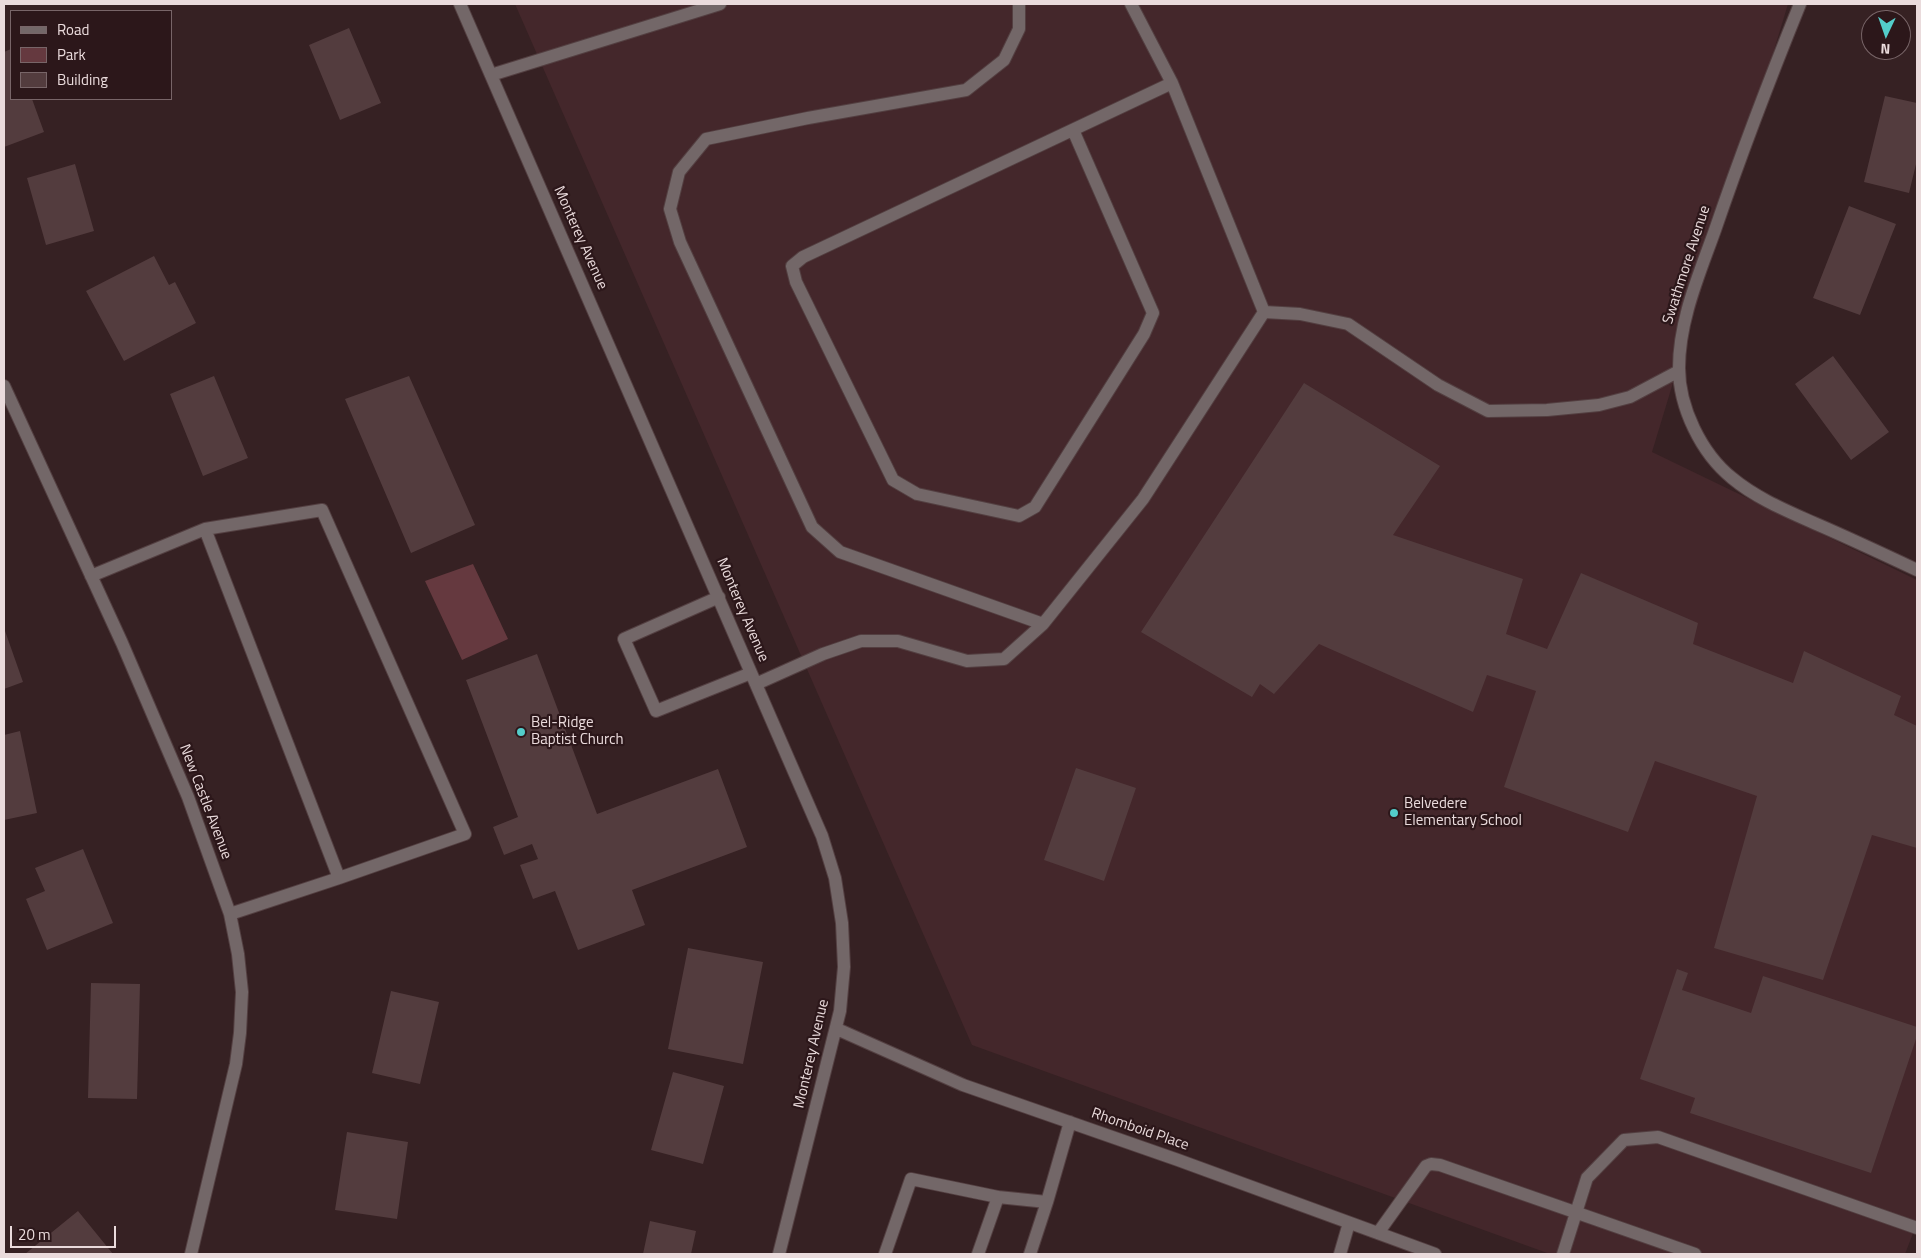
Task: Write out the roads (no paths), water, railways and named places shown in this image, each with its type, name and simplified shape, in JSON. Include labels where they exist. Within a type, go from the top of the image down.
[{"type":"street","name":"Monterey Avenue","points":[[460,4],[822,836],[835,878],[842,923],[844,967],[840,1011],[779,1254]]},
{"type":"street","points":[[491,76],[720,4]]},
{"type":"street","points":[[1019,4],[1019,29],[1004,60],[966,90],[808,118],[706,139],[679,172],[670,209],[680,242],[812,527],[840,552],[1043,624]]},
{"type":"street","points":[[1131,4],[1172,83],[1264,312]]},
{"type":"street","name":"Swathmore Avenue","points":[[1800,4],[1726,197],[1687,312],[1680,340],[1679,370],[1684,400],[1694,429],[1710,454],[1730,477],[1762,499],[1917,570]]},
{"type":"street","points":[[1073,130],[1153,313],[1144,334],[1035,507],[1019,516],[916,494],[893,480],[796,282],[792,266],[804,256],[1172,83]]},
{"type":"street","points":[[719,597],[624,639],[656,711],[861,641],[898,641],[967,661],[1004,659],[1043,624],[1143,499],[1264,312]]},
{"type":"street","points":[[1264,312],[1300,314],[1348,324],[1438,385],[1488,412],[1599,406],[1630,397],[1679,370]]},
{"type":"street","name":"New Castle Avenue","points":[[4,386],[91,576],[188,796],[230,914],[238,954],[242,992],[240,1033],[236,1064],[191,1254]]},
{"type":"street","points":[[91,576],[205,529],[322,510],[465,834],[230,914]]},
{"type":"street","points":[[205,529],[339,878]]},
{"type":"street","name":"Rhomboid Place","points":[[837,1029],[963,1085],[1435,1254]]},
{"type":"street","points":[[1030,1254],[1070,1122]]},
{"type":"street","points":[[1564,1254],[1587,1178],[1624,1140],[1658,1136],[1917,1228]]},
{"type":"street","points":[[1378,1233],[1426,1166],[1431,1164],[1440,1165],[1695,1254]]},
{"type":"street","points":[[885,1254],[911,1179],[998,1197],[1047,1202]]},
{"type":"street","points":[[978,1254],[998,1197]]},
{"type":"street","points":[[1340,1254],[1349,1223]]},
{"type":"place","name":"Bel-Ridge Baptist Church","points":[[521,732]]},
{"type":"place","name":"Belvedere Elementary School","points":[[1394,813]]}]
